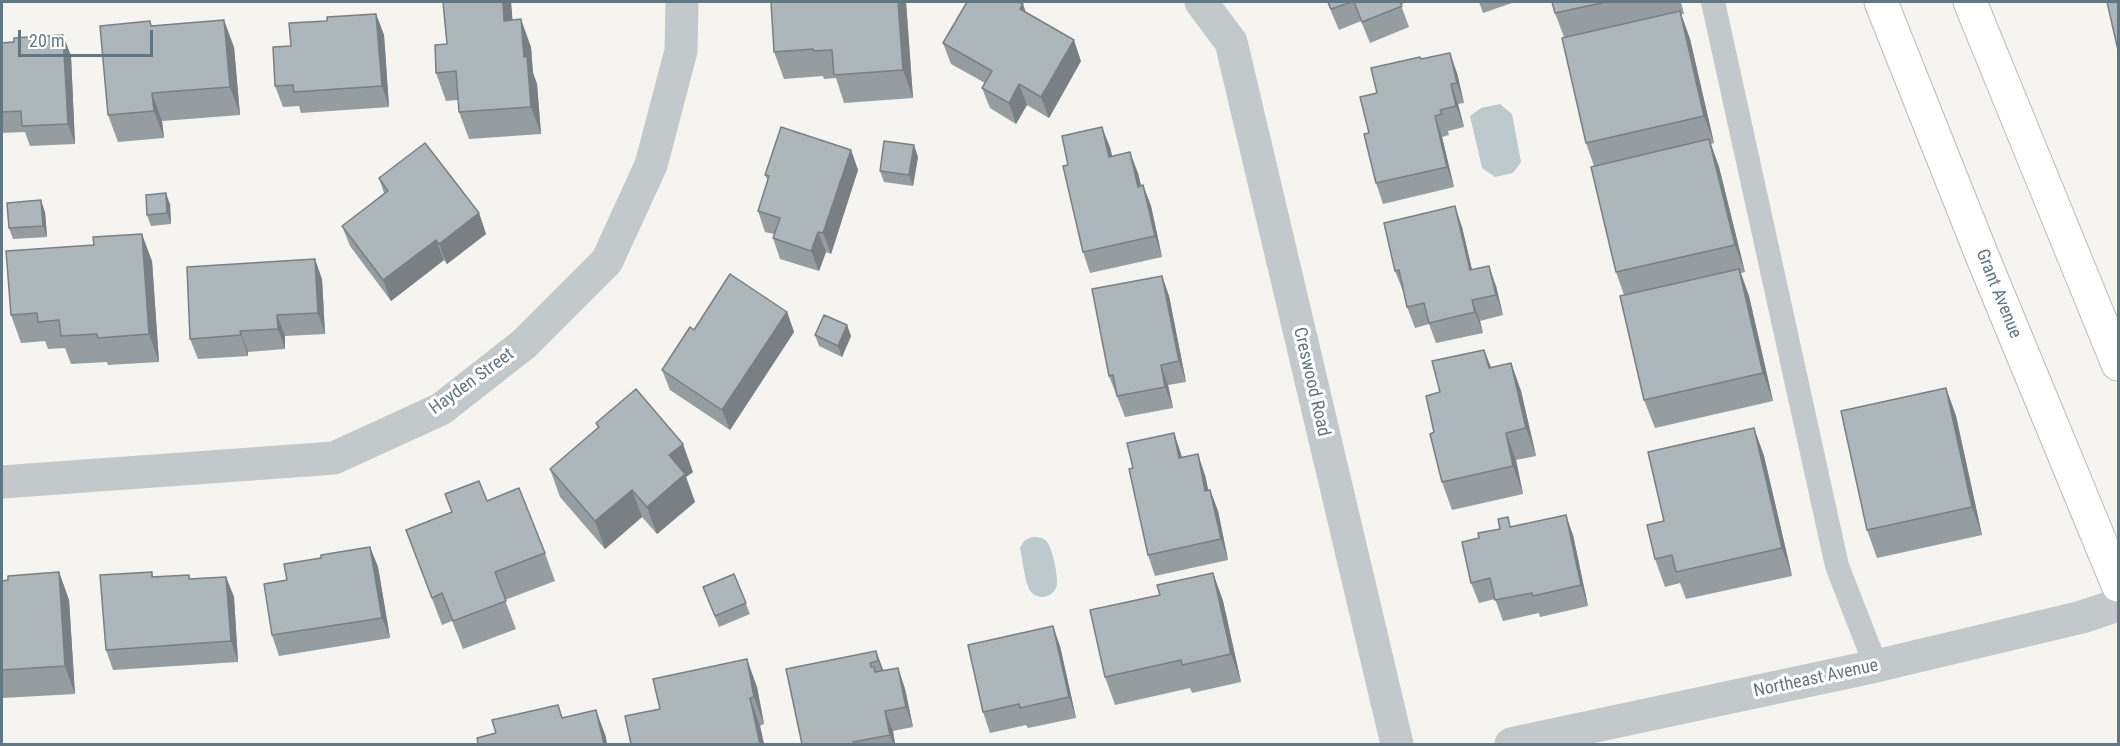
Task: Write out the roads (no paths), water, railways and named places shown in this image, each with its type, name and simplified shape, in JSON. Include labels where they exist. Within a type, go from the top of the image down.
[{"type":"main road","name":"Grant Avenue","points":[[1881,2],[1983,258],[2118,585]]},
{"type":"main road","points":[[1970,2],[2118,364]]},
{"type":"street","name":"Hayden Street","points":[[2,482],[334,458],[441,409],[524,344],[607,261],[651,165],[681,51],[682,2]]},
{"type":"street","name":"Creswood Road","points":[[1209,13],[1231,42],[1397,744]]},
{"type":"street","name":"Northeast Avenue","points":[[1511,744],[1876,666],[2082,617],[2118,605]]},
{"type":"lane","points":[[1713,2],[1837,566],[1876,666]]}]
